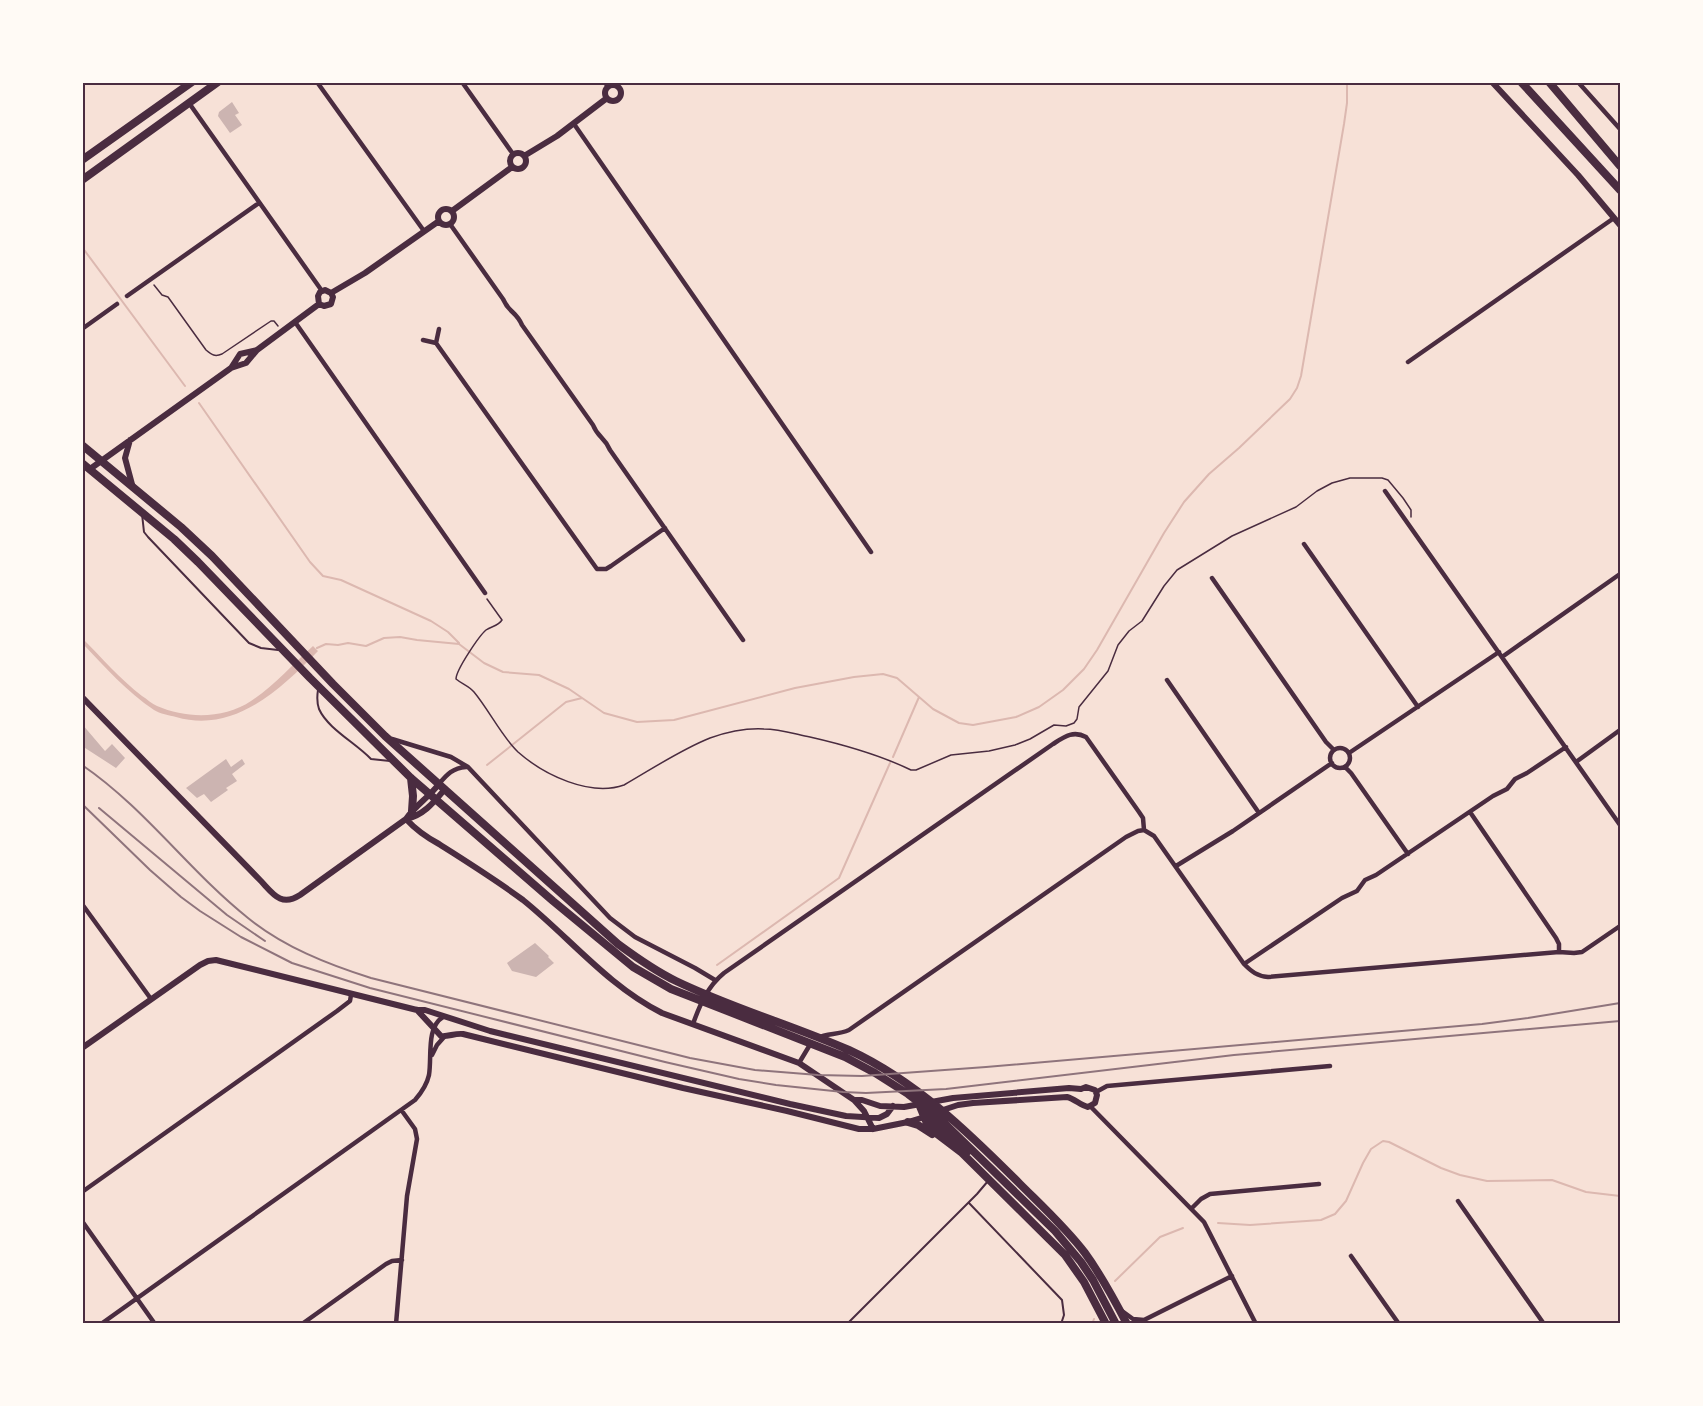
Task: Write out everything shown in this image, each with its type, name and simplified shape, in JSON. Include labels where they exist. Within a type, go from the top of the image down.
[{"type":"highway","points":[[82,160],[192,82]]},
{"type":"highway","points":[[82,180],[219,82]]},
{"type":"highway","points":[[1521,82],[1620,190]]},
{"type":"highway","points":[[1549,82],[1620,166]]},
{"type":"highway","points":[[82,445],[181,527],[212,556],[385,736],[618,944],[673,985],[851,1051],[880,1066],[912,1087],[968,1132],[1057,1220],[1084,1251],[1127,1323]]},
{"type":"highway","points":[[82,463],[198,562],[411,778],[633,967],[845,1057],[908,1094],[937,1116],[1055,1231],[1087,1271],[1116,1323]]},
{"type":"highway","points":[[411,778],[412,811]]},
{"type":"highway","points":[[920,1104],[927,1116],[929,1126],[961,1152],[1065,1255],[1084,1282],[1106,1323]]},
{"type":"highway","points":[[927,1116],[988,1173],[989,1180]]},
{"type":"highway","points":[[908,1122],[939,1136]]},
{"type":"street","points":[[316,82],[424,231]]},
{"type":"street","points":[[462,82],[513,154]]},
{"type":"street","points":[[619,88],[627,82]]},
{"type":"street","points":[[1492,82],[1578,175],[1620,225]]},
{"type":"street","points":[[1578,82],[1620,129]]},
{"type":"street","points":[[606,85],[619,88],[621,96],[617,100],[612,101],[607,98],[606,85]]},
{"type":"street","points":[[524,156],[574,124],[607,98]]},
{"type":"street","points":[[189,103],[322,291]]},
{"type":"street","points":[[574,124],[871,552]]},
{"type":"street","points":[[513,154],[520,153],[524,156]]},
{"type":"street","points":[[512,167],[510,159],[513,154]]},
{"type":"street","points":[[512,167],[522,168],[525,164],[524,156]]},
{"type":"street","points":[[452,211],[512,167]]},
{"type":"street","points":[[128,296],[259,202]]},
{"type":"street","points":[[439,221],[440,211],[447,209],[452,211]]},
{"type":"street","points":[[450,224],[454,218],[452,211]]},
{"type":"street","points":[[1408,362],[1614,218]]},
{"type":"street","points":[[331,293],[365,273],[439,221]]},
{"type":"street","points":[[439,221],[443,224],[450,224]]},
{"type":"street","points":[[450,224],[507,308],[517,315],[593,425],[596,434],[606,441],[610,450],[743,640]]},
{"type":"street","points":[[327,290],[331,293],[333,297],[331,304],[326,306],[319,304],[318,296],[322,291],[327,290]]},
{"type":"street","points":[[82,329],[117,304]]},
{"type":"street","points":[[90,470],[231,368],[240,354],[257,350],[319,304]]},
{"type":"street","points":[[295,322],[485,593]]},
{"type":"street","points":[[436,343],[439,329]]},
{"type":"street","points":[[423,340],[436,343],[597,568],[606,569],[665,528]]},
{"type":"street","points":[[130,440],[125,458],[133,488]]},
{"type":"street","points":[[1385,491],[1620,825]]},
{"type":"street","points":[[1304,544],[1418,707]]},
{"type":"street","points":[[1348,753],[1501,655],[1620,574]]},
{"type":"street","points":[[1212,578],[1326,742],[1334,750]]},
{"type":"street","points":[[1167,680],[1259,813]]},
{"type":"street","points":[[82,697],[275,896],[285,901],[300,895],[433,797]]},
{"type":"street","points":[[1576,762],[1620,730]]},
{"type":"street","points":[[693,1024],[715,980],[1072,733],[1079,733],[1086,737],[1143,818],[1144,830]]},
{"type":"street","points":[[385,736],[451,757],[468,767],[610,918],[644,942],[715,980]]},
{"type":"street","points":[[1244,964],[1342,898],[1354,893],[1365,880],[1507,789],[1515,779],[1566,747]]},
{"type":"street","points":[[1332,764],[1339,768],[1349,762],[1348,753],[1344,749],[1334,750]]},
{"type":"street","points":[[1332,764],[1331,755],[1334,750]]},
{"type":"street","points":[[1176,866],[1209,847],[1332,764]]},
{"type":"street","points":[[1345,766],[1408,854]]},
{"type":"street","points":[[406,819],[414,818],[424,811],[442,787],[447,775],[455,769],[468,767]]},
{"type":"street","points":[[1470,812],[1556,938],[1559,952]]},
{"type":"street","points":[[406,819],[419,832],[523,900],[632,996],[662,1012],[798,1063],[854,1100],[864,1111],[873,1129]]},
{"type":"street","points":[[798,1063],[810,1044],[817,1038],[849,1030],[1131,833],[1144,830],[1154,836],[1244,964],[1258,976],[1582,952],[1620,926]]},
{"type":"street","points":[[82,904],[151,999]]},
{"type":"street","points":[[82,1048],[200,964],[208,961],[225,961],[351,995],[425,1010],[490,1031],[790,1104],[846,1116],[868,1118],[884,1116],[893,1106]]},
{"type":"street","points":[[82,1192],[337,1011],[350,1001],[351,995]]},
{"type":"street","points":[[417,1010],[441,1036],[463,1035],[859,1129],[873,1129],[908,1122],[958,1105],[1067,1097],[1078,1101],[1082,1105],[1090,1106],[1204,1222],[1256,1323]]},
{"type":"street","points":[[101,1323],[402,1111],[421,1093],[428,1077],[434,1029],[438,1020],[443,1017]]},
{"type":"street","points":[[431,1058],[437,1045],[445,1036]]},
{"type":"street","points":[[1096,1092],[1107,1086],[1330,1066]]},
{"type":"street","points":[[854,1100],[880,1106],[904,1107],[953,1098],[1089,1087],[1096,1092],[1097,1100],[1090,1106]]},
{"type":"street","points":[[1078,1101],[1081,1089]]},
{"type":"street","points":[[396,1323],[406,1196],[417,1139],[415,1129],[402,1111]]},
{"type":"street","points":[[1192,1208],[1210,1194],[1318,1184]]},
{"type":"street","points":[[1458,1201],[1544,1323]]},
{"type":"street","points":[[82,1221],[155,1323]]},
{"type":"street","points":[[1351,1256],[1400,1323]]},
{"type":"street","points":[[302,1323],[386,1264],[402,1260]]},
{"type":"street","points":[[1118,1306],[1133,1319],[1143,1322],[1232,1276]]},
{"type":"lane","points":[[142,512],[144,531],[148,537],[245,638],[255,646],[284,651]]},
{"type":"lane","points":[[318,686],[317,700],[320,710],[343,736],[371,759],[393,761]]},
{"type":"lane","points":[[847,1323],[989,1180]]},
{"type":"lane","points":[[968,1203],[1062,1300],[1064,1315],[1061,1323]]},
{"type":"path","points":[[150,280],[162,295],[168,297],[212,355],[222,354],[271,321],[274,321],[282,332]]},
{"type":"path","points":[[485,593],[489,603],[502,620],[488,628],[458,669],[456,678],[473,690],[515,748],[541,769],[564,780],[584,786],[610,788],[624,785],[687,748],[710,738],[749,729],[787,732],[854,747],[910,770],[920,769],[951,755],[989,751],[1023,743],[1054,725],[1066,726],[1075,722],[1079,707],[1108,671],[1118,645],[1142,621],[1172,574],[1232,536],[1296,507],[1332,483],[1350,478],[1388,480],[1411,510],[1410,526]]},
{"type":"shaded area","points":[[82,638],[126,683],[151,703],[193,715],[217,714],[240,707],[267,689],[313,646],[318,651],[272,694],[254,705],[236,714],[197,721],[162,713],[144,703],[83,644]]},
{"type":"building","points":[[232,102],[239,113],[235,115],[242,125],[230,133],[218,116],[219,112]]},
{"type":"building","points":[[82,724],[105,751],[112,744],[125,758],[116,768],[82,746]]},
{"type":"building","points":[[226,759],[231,767],[242,759],[245,764],[232,774],[237,781],[226,788],[228,790],[211,802],[204,794],[197,798],[186,788]]},
{"type":"building","points":[[535,943],[554,963],[536,977],[512,971],[507,963]]},
{"type":"waterway","points":[[317,648],[326,644],[348,643],[366,646],[384,638],[400,637],[459,644],[484,663],[503,672],[539,675],[569,689],[604,713],[637,722],[674,720],[795,688],[883,674],[897,678],[933,709],[959,723],[973,725],[1016,717],[1039,707],[1063,690],[1084,669],[1184,502],[1209,474],[1290,399],[1297,388],[1301,376],[1344,124],[1347,82]]},
{"type":"waterway","points":[[82,247],[185,386]]},
{"type":"waterway","points":[[199,403],[310,562],[323,576],[341,580],[431,621],[448,632],[459,643]]},
{"type":"waterway","points":[[893,757],[919,697]]},
{"type":"waterway","points":[[487,765],[566,702],[582,698]]},
{"type":"waterway","points":[[717,965],[839,878],[890,763]]},
{"type":"waterway","points":[[1218,1223],[1250,1225],[1321,1220],[1335,1214],[1346,1201],[1371,1149],[1383,1141],[1460,1175],[1487,1181],[1552,1180],[1586,1192],[1620,1196]]},
{"type":"waterway","points":[[1115,1281],[1160,1237],[1183,1228]]},
{"type":"waterway","points":[[1092,1324],[1094,1319]]},
{"type":"railway","points":[[82,765],[126,800],[206,880],[248,918],[276,938],[306,954],[371,978],[690,1058],[755,1070],[862,1076],[986,1067],[1482,1024],[1620,1003]]},
{"type":"railway","points":[[82,804],[181,897],[241,937],[292,963],[370,988],[665,1062],[776,1085],[866,1093],[946,1089],[1234,1055],[1620,1021]]},
{"type":"railway","points":[[99,808],[227,915],[265,941]]}]
